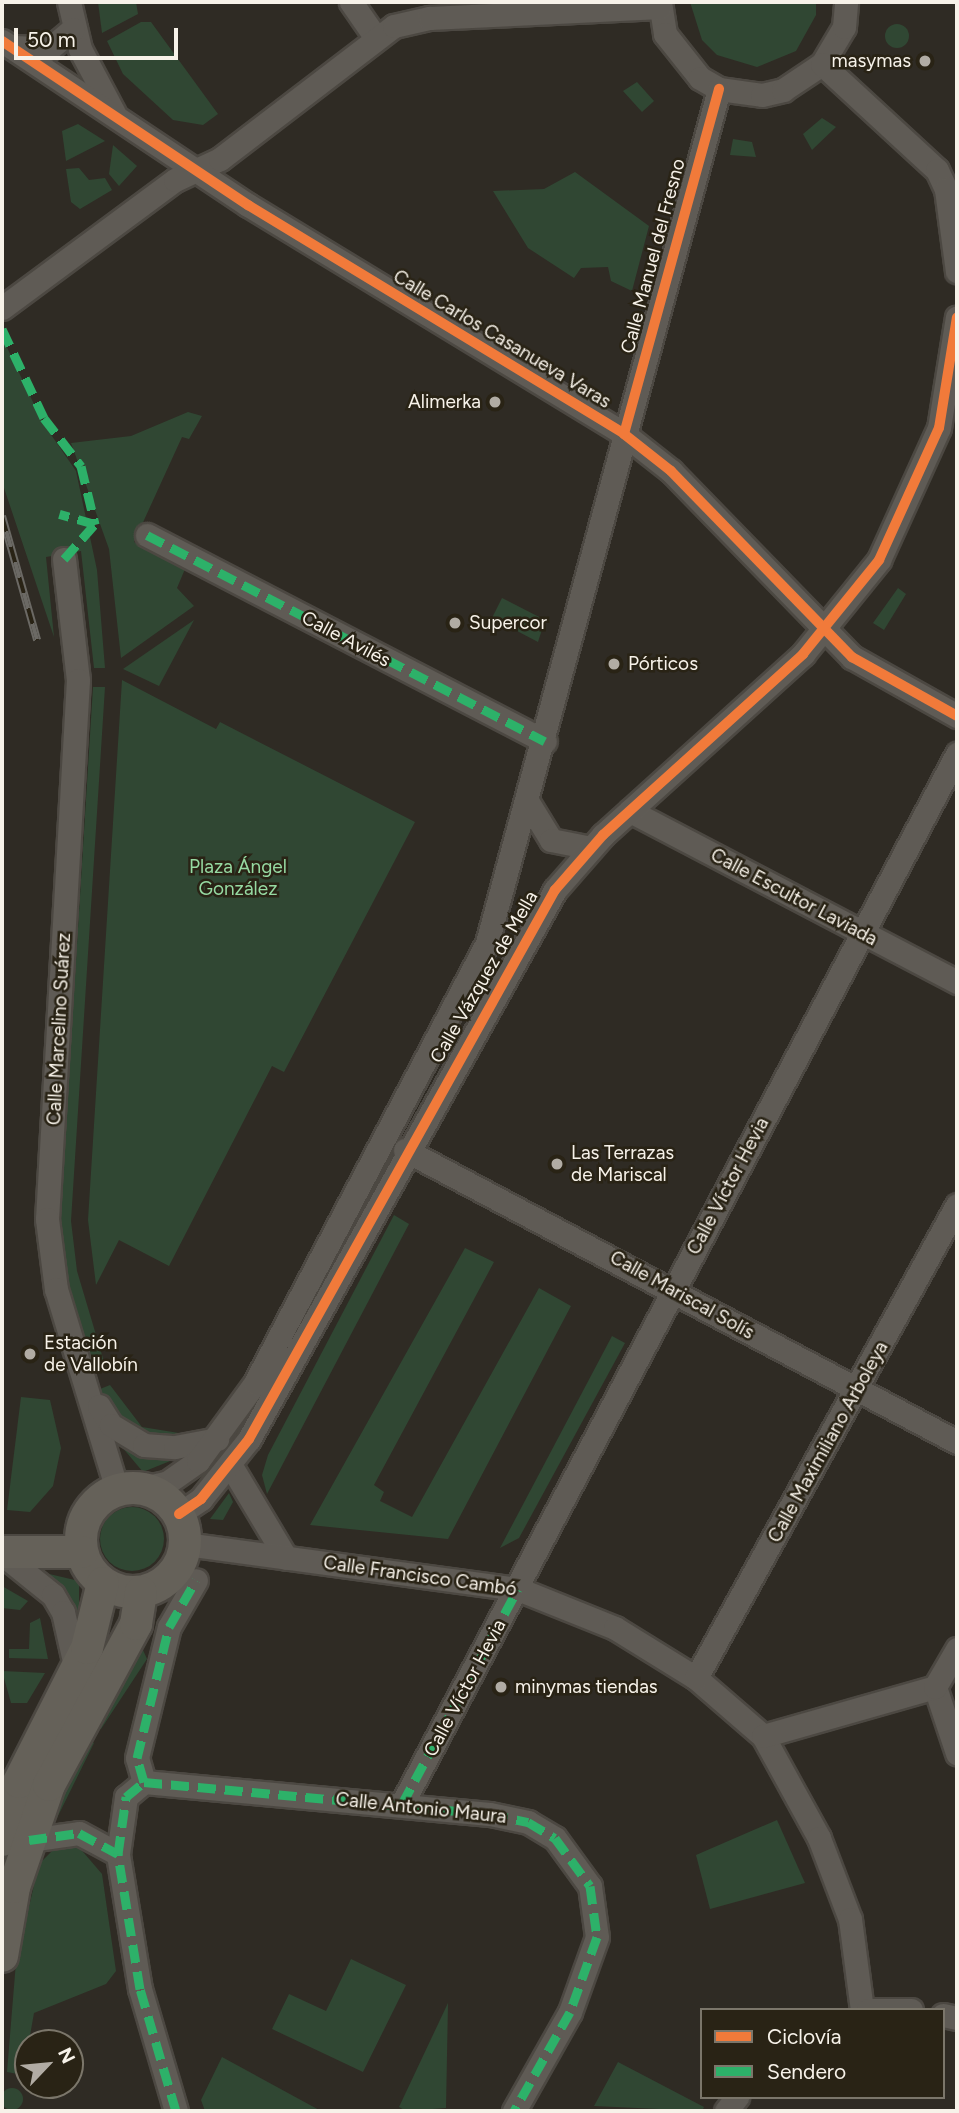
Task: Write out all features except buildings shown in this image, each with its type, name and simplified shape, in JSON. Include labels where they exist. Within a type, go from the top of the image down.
[{"type":"main road","points":[[130,1489],[182,1529],[167,1581],[141,1592],[103,1583],[82,1552],[84,1521],[130,1489]]},
{"type":"main road","points":[[2,1553],[82,1552]]},
{"type":"main road","points":[[2,1956],[19,1782],[95,1628],[103,1583]]},
{"type":"main road","points":[[15,1840],[136,1624],[141,1592]]},
{"type":"street","points":[[69,2],[73,29],[115,116]]},
{"type":"street","points":[[351,2],[376,38]]},
{"type":"street","points":[[2,308],[195,170],[220,159],[376,38],[419,19],[660,4],[677,55],[719,89],[762,95],[783,90],[822,64],[844,27],[846,2]]},
{"type":"street","points":[[5,43],[49,49],[73,29]]},
{"type":"street","name":"Calle Carlos Casanueva Varas","points":[[5,43],[195,170],[624,434],[671,471],[868,668],[957,716]]},
{"type":"street","points":[[822,64],[922,154],[946,189],[957,271]]},
{"type":"street","name":"Calle Manuel del Fresno","points":[[487,943],[528,804],[624,434],[719,89]]},
{"type":"street","name":"Calle Vázquez de Mella","points":[[182,1529],[231,1465],[524,938],[590,848],[826,628],[879,560],[916,489],[939,428],[957,317]]},
{"type":"street","name":"Calle Avilés","points":[[147,535],[545,741]]},
{"type":"street","name":"Calle Marcelino Suárez","points":[[64,559],[78,680],[47,1219],[56,1289],[85,1382],[130,1489]]},
{"type":"street","name":"Calle Víctor Hevia","points":[[402,1804],[957,754]]},
{"type":"street","points":[[528,804],[551,840],[590,848]]},
{"type":"street","name":"Calle Escultor Laviada","points":[[630,811],[957,982]]},
{"type":"street","name":"Calle Vázquez de Mella","points":[[130,1489],[184,1472],[217,1439],[255,1383],[487,943]]},
{"type":"street","name":"Calle Mariscal Solís","points":[[405,1150],[675,1290],[957,1442]]},
{"type":"street","name":"Calle Maximiliano Arboleya","points":[[696,1678],[858,1390],[957,1205]]},
{"type":"street","points":[[85,1382],[111,1425],[135,1441],[175,1447],[217,1439]]},
{"type":"street","points":[[231,1465],[286,1558]]},
{"type":"street","name":"Calle Francisco Cambó","points":[[182,1529],[286,1558],[518,1589],[615,1628],[696,1678],[763,1736],[819,1838],[850,1919],[862,2008]]},
{"type":"street","points":[[2,1553],[53,1595],[63,1612],[76,1670]]},
{"type":"street","points":[[176,2111],[140,1989],[118,1854],[126,1797],[144,1782],[137,1758],[159,1661],[169,1627],[196,1580]]},
{"type":"street","points":[[763,1736],[935,1687],[957,1650]]},
{"type":"street","points":[[935,1687],[957,1753]]},
{"type":"street","name":"Calle Antonio Maura","points":[[144,1782],[402,1804],[528,1822],[564,1846],[590,1886],[598,1921],[591,1965],[514,2111]]},
{"type":"street","points":[[15,1840],[79,1833],[118,1854]]},
{"type":"green space","points":[[98,2],[136,2],[138,14],[102,33]]},
{"type":"green space","points":[[690,2],[816,2],[816,15],[796,51],[757,67],[717,55],[702,40]]},
{"type":"green space","points":[[141,22],[151,22],[218,114],[203,125],[173,120],[123,74],[107,41]]},
{"type":"green space","points":[[897,24],[906,27],[909,36],[906,45],[897,48],[888,45],[885,36],[888,27]]},
{"type":"green space","points":[[637,82],[654,101],[642,112],[623,91]]},
{"type":"green space","points":[[822,118],[836,127],[812,150],[803,134]]},
{"type":"green space","points":[[78,124],[105,141],[66,161],[62,131]]},
{"type":"green space","points":[[733,139],[752,142],[756,157],[730,155]]},
{"type":"green space","points":[[113,145],[137,166],[119,186],[109,174]]},
{"type":"green space","points":[[79,168],[89,180],[105,178],[112,190],[80,209],[71,202],[66,169]]},
{"type":"green space","points":[[575,172],[649,226],[632,291],[611,281],[608,267],[581,268],[574,278],[528,248],[493,191],[544,189]]},
{"type":"green space","points":[[2,337],[43,423],[76,471],[97,570],[105,668],[94,668],[81,551],[46,557],[54,637],[2,482]]},
{"type":"green space","points":[[188,412],[202,416],[189,439],[182,437],[134,542],[185,569],[177,588],[194,606],[121,658],[109,549],[71,443],[131,436]]},
{"type":"green space","points":[[898,588],[906,594],[884,630],[873,623]]},
{"type":"green space","points":[[502,598],[545,620],[538,642],[492,618]]},
{"type":"green space","points":[[194,620],[159,686],[123,669]]},
{"type":"green space","name":"Plaza Ángel González","points":[[122,680],[216,729],[220,722],[415,822],[284,1072],[272,1066],[169,1266],[119,1240],[96,1285],[88,1220]]},
{"type":"green space","points":[[93,687],[105,687],[71,1221],[77,1271],[105,1365],[94,1368],[65,1271],[60,1218]]},
{"type":"green space","points":[[394,1215],[409,1224],[267,1494],[262,1475],[268,1455]]},
{"type":"green space","points":[[465,1248],[494,1262],[374,1485],[384,1492],[380,1501],[412,1517],[539,1288],[571,1306],[448,1539],[310,1525]]},
{"type":"green space","points":[[612,1336],[625,1343],[519,1538],[500,1548]]},
{"type":"green space","points":[[110,1385],[142,1427],[185,1434],[166,1440],[131,1430],[107,1405],[100,1389]]},
{"type":"green space","points":[[21,1397],[50,1400],[61,1448],[53,1486],[30,1512],[7,1510]]},
{"type":"green space","points":[[116,1440],[180,1457],[143,1472]]},
{"type":"green space","points":[[229,1493],[233,1502],[223,1520],[210,1519]]},
{"type":"green space","points":[[132,1507],[150,1513],[158,1521],[164,1539],[158,1557],[150,1565],[132,1571],[114,1565],[106,1557],[100,1539],[106,1521],[114,1513]]},
{"type":"green space","points":[[45,1573],[79,1581],[79,1626],[61,1591]]},
{"type":"green space","points":[[2,1586],[28,1601],[20,1610],[2,1608]]},
{"type":"green space","points":[[40,1618],[48,1659],[9,1658],[9,1649],[29,1649],[30,1623]]},
{"type":"green space","points":[[143,1650],[147,1659],[101,1729],[94,1724]]},
{"type":"green space","points":[[2,1671],[45,1673],[27,1703],[11,1703]]},
{"type":"green space","points":[[86,1738],[94,1743],[56,1820],[46,1823]]},
{"type":"green space","points":[[777,1820],[805,1883],[710,1909],[696,1855]]},
{"type":"green space","points":[[78,1846],[102,1874],[116,1971],[106,1984],[34,2013],[31,2029],[14,2029],[14,2073],[7,2072],[16,1962],[39,1864],[55,1848]]},
{"type":"green space","points":[[351,1959],[406,1985],[363,2072],[272,2029],[289,1994],[326,2011]]},
{"type":"green space","points":[[448,2003],[446,2108],[406,2111],[399,2107]]},
{"type":"green space","points":[[222,2057],[321,2111],[205,2111],[201,2100]]},
{"type":"green space","points":[[618,2062],[704,2107],[702,2111],[594,2106]]},
{"type":"green space","points":[[12,2088],[14,2099],[23,2099],[20,2107],[12,2110],[4,2107],[1,2099],[4,2091]]},
{"type":"railway","points":[[2,516],[37,640]]},
{"type":"marked path","points":[[2,329],[44,418],[81,466],[95,524],[59,514]]},
{"type":"marked path","points":[[64,559],[95,524]]},
{"type":"marked path","points":[[147,535],[545,741]]},
{"type":"marked path","points":[[176,2111],[140,1989],[118,1854],[126,1797],[144,1782],[137,1758],[169,1627],[196,1580]]},
{"type":"marked path","points":[[402,1804],[518,1589]]},
{"type":"marked path","points":[[144,1782],[490,1814],[528,1822],[555,1838],[590,1886],[597,1937],[570,2012],[514,2111]]},
{"type":"marked path","points":[[29,1840],[79,1833],[118,1854]]},
{"type":"cycle path","points":[[2,41],[248,205],[624,434],[671,471],[852,657],[957,716]]},
{"type":"cycle path","points":[[624,434],[719,89]]},
{"type":"cycle path","points":[[179,1514],[201,1499],[249,1439],[555,890],[603,835],[803,654],[879,560],[939,428],[957,317]]},
{"type":"place","name":"masymas","points":[[925,61]]},
{"type":"place","name":"Alimerka","points":[[495,402]]},
{"type":"place","name":"Supercor","points":[[455,623]]},
{"type":"place","name":"Pórticos","points":[[614,664]]},
{"type":"place","name":"Las Terrazas de Mariscal","points":[[557,1164]]},
{"type":"place","name":"Estación de Vallobín","points":[[30,1354]]},
{"type":"place","name":"minymas tiendas","points":[[501,1687]]}]
